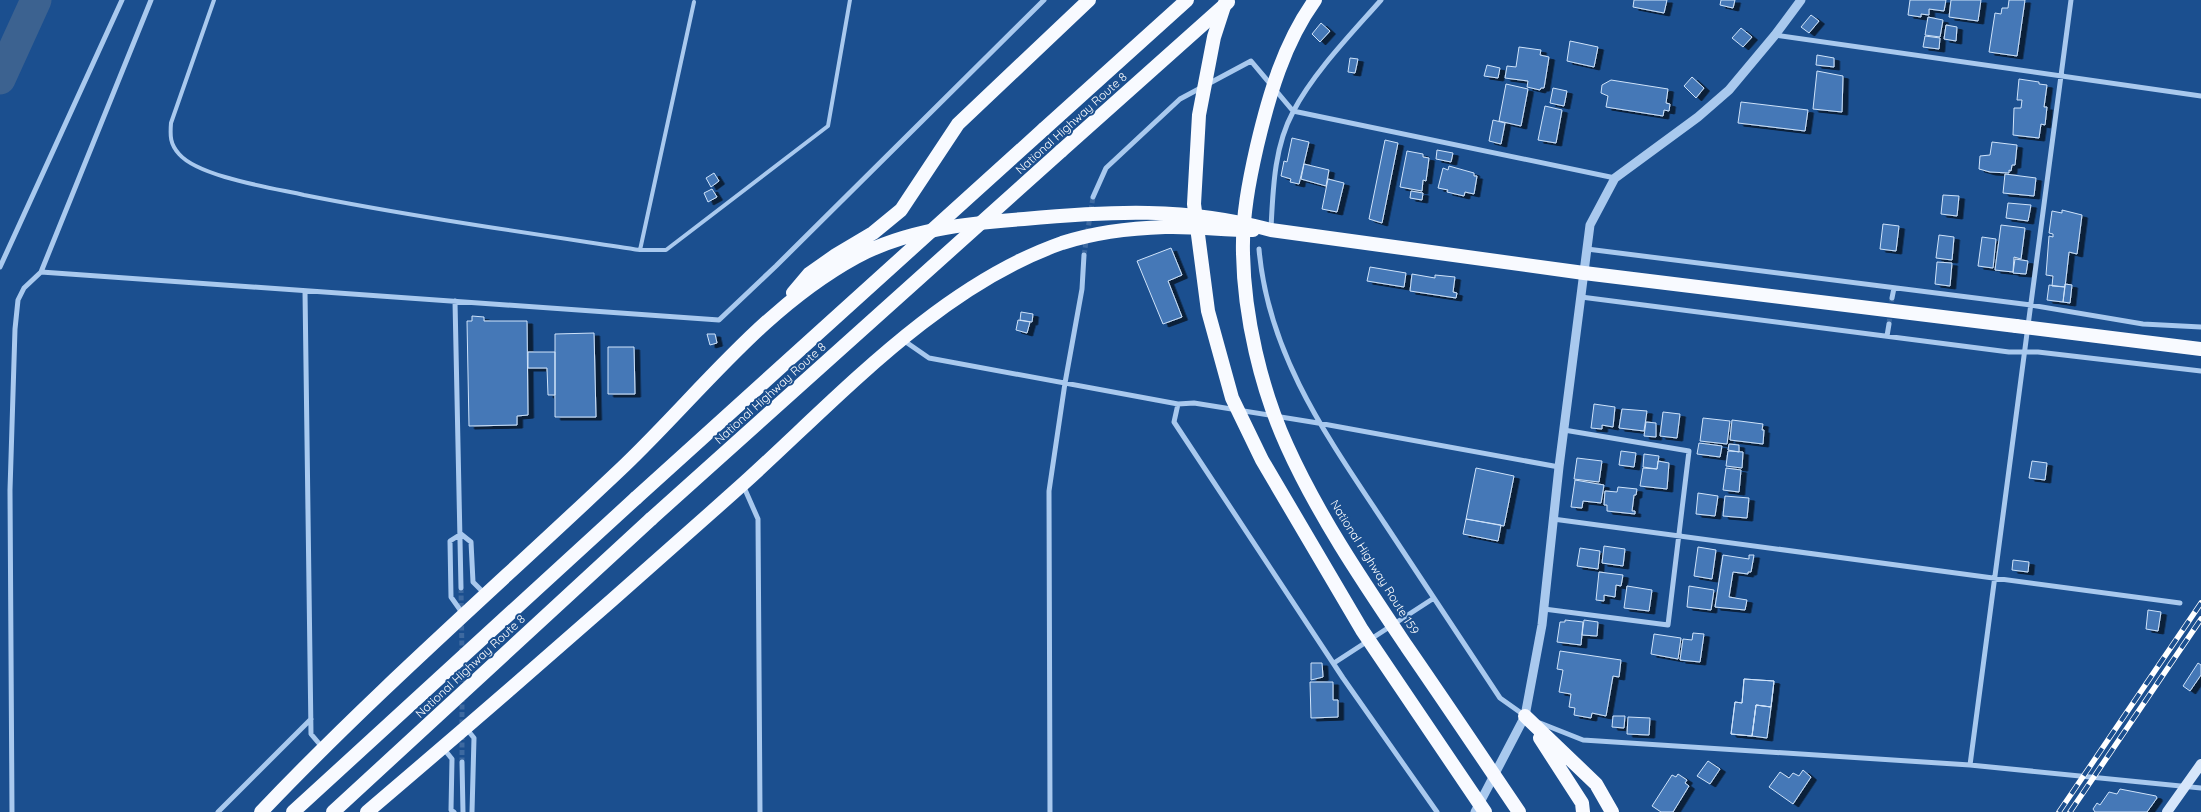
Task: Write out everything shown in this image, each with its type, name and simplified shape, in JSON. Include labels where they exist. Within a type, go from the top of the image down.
[{"type":"highway","points":[[261,812],[322,747],[628,462],[774,314],[809,274],[873,233],[900,210],[958,124],[1089,0]]},
{"type":"highway","name":"National Highway Route 8","points":[[293,812],[636,498],[1187,0]]},
{"type":"highway","points":[[1226,0],[1214,37],[1199,115],[1194,204],[1208,311],[1232,398],[1262,460],[1362,630],[1485,812]]},
{"type":"highway","name":"National Highway Route 8","points":[[333,812],[651,519],[1230,0]]},
{"type":"highway","name":"National Highway Route 159","points":[[1315,0],[1283,58],[1270,93],[1248,185],[1243,252],[1247,306],[1264,384],[1287,446],[1332,532],[1519,812]]},
{"type":"highway","points":[[774,314],[817,282],[856,257],[903,238],[972,223],[1101,213],[1160,212],[1232,220],[1271,230],[1584,273],[2201,349]]},
{"type":"highway","points":[[367,812],[466,728],[743,484],[901,339],[946,305],[998,272],[1063,243],[1120,230],[1166,227],[1271,230]]},
{"type":"highway","points":[[1525,716],[1582,803],[1583,812]]},
{"type":"highway","points":[[1525,716],[1596,784],[1612,812]]},
{"type":"main road","points":[[2168,812],[2201,764]]},
{"type":"street","points":[[0,267],[122,0]]},
{"type":"street","points":[[12,812],[10,490],[15,329],[18,300],[24,288],[40,272],[151,0]]},
{"type":"street","points":[[40,272],[719,320],[783,260],[1044,0]]},
{"type":"street","points":[[1271,230],[1273,186],[1278,157],[1293,111],[1328,61],[1381,0]]},
{"type":"street","points":[[1475,812],[1525,716],[1544,609],[1559,467],[1590,224],[1615,178],[1729,90],[1775,35],[1801,0]]},
{"type":"street","points":[[1970,765],[2071,0]]},
{"type":"street","points":[[1775,35],[2201,96]]},
{"type":"street","points":[[1093,197],[1106,168],[1180,99],[1251,61],[1293,111],[1615,178]]},
{"type":"street","points":[[1259,249],[1266,300],[1287,361],[1318,423],[1500,698],[1525,716],[1558,732],[1582,740],[1970,765],[2201,788]]},
{"type":"street","points":[[1587,249],[2031,306],[2143,324],[2201,327]]},
{"type":"street","points":[[1050,812],[1049,491],[1065,383],[1082,289],[1084,255]]},
{"type":"street","points":[[1892,298],[1894,288]]},
{"type":"street","points":[[305,291],[311,734],[322,747]]},
{"type":"street","points":[[1581,297],[2024,353],[2038,352],[2201,371]]},
{"type":"street","points":[[455,301],[461,588]]},
{"type":"street","points":[[1887,336],[1889,324]]},
{"type":"street","points":[[901,339],[929,358],[1178,404],[1194,403],[1318,423],[1559,467]]},
{"type":"street","points":[[1178,404],[1174,422],[1334,664],[1437,812]]},
{"type":"street","points":[[1544,609],[1668,625],[1688,451],[1564,430]]},
{"type":"street","points":[[743,484],[758,518],[760,812]]},
{"type":"street","points":[[1553,519],[2180,603]]},
{"type":"street","points":[[461,534],[471,542],[473,582],[486,595]]},
{"type":"street","points":[[461,534],[450,541],[451,597],[464,614]]},
{"type":"street","points":[[1334,664],[1434,598]]},
{"type":"street","points":[[218,812],[311,719]]},
{"type":"street","points":[[466,728],[474,738],[472,812]]},
{"type":"street","points":[[443,748],[452,759],[451,810],[454,812]]},
{"type":"street","points":[[462,762],[462,812]]},
{"type":"lane","points":[[214,0],[171,123],[169,139],[179,155],[194,165],[231,180],[384,211],[640,250],[666,250],[828,126],[850,0]]},
{"type":"lane","points":[[640,250],[694,2]]},
{"type":"building","points":[[1634,0],[1667,0],[1664,13],[1633,7]]},
{"type":"building","points":[[1721,0],[1735,0],[1733,8],[1720,5]]},
{"type":"building","points":[[1910,0],[1946,0],[1944,11],[1929,9],[1929,15],[1921,14],[1921,17],[1908,15]]},
{"type":"building","points":[[1951,0],[1981,0],[1978,21],[1949,17]]},
{"type":"building","points":[[2009,0],[2025,0],[2017,56],[1989,52],[1995,13],[2001,14],[2002,8],[2008,8]]},
{"type":"building","points":[[1811,15],[1819,21],[1809,33],[1801,27]]},
{"type":"building","points":[[1928,17],[1943,20],[1940,37],[1925,35]]},
{"type":"building","points":[[1321,23],[1330,31],[1320,42],[1312,34]]},
{"type":"building","points":[[1946,25],[1957,27],[1956,41],[1944,39]]},
{"type":"building","points":[[1741,28],[1752,37],[1743,47],[1732,38]]},
{"type":"building","points":[[1925,36],[1940,38],[1939,49],[1923,47]]},
{"type":"building","points":[[1570,41],[1598,47],[1594,67],[1567,61]]},
{"type":"building","points":[[1519,47],[1541,50],[1540,55],[1549,57],[1544,88],[1540,90],[1527,87],[1528,81],[1505,78],[1507,66],[1516,67]]},
{"type":"building","points":[[1817,55],[1834,58],[1834,67],[1816,65]]},
{"type":"building","points":[[1350,58],[1358,59],[1355,73],[1348,72]]},
{"type":"building","points":[[1487,65],[1500,68],[1498,78],[1484,76]]},
{"type":"building","points":[[1817,71],[1843,76],[1842,112],[1813,109]]},
{"type":"building","points":[[1692,77],[1704,88],[1696,98],[1684,86]]},
{"type":"building","points":[[2019,79],[2047,85],[2044,107],[2047,107],[2045,125],[2041,124],[2039,138],[2013,135],[2014,108],[2021,108],[2022,100],[2017,100]]},
{"type":"building","points":[[1611,80],[1668,89],[1666,103],[1670,104],[1669,111],[1664,110],[1663,116],[1606,107],[1608,96],[1601,93],[1602,85]]},
{"type":"building","points":[[1506,84],[1528,89],[1521,126],[1499,121]]},
{"type":"building","points":[[1553,88],[1567,91],[1564,106],[1550,103]]},
{"type":"building","points":[[1741,102],[1808,110],[1805,131],[1738,123]]},
{"type":"building","points":[[1545,106],[1562,110],[1556,143],[1538,140]]},
{"type":"building","points":[[1493,120],[1505,123],[1501,144],[1489,141]]},
{"type":"building","points":[[1292,138],[1309,142],[1299,184],[1290,182],[1291,179],[1281,176],[1284,161],[1287,162]]},
{"type":"building","points":[[1385,140],[1398,143],[1382,223],[1369,219]]},
{"type":"building","points":[[1992,142],[2017,145],[2015,165],[2012,165],[2009,173],[1990,172],[1979,169],[1980,156],[1990,155]]},
{"type":"building","points":[[1437,150],[1453,153],[1451,162],[1436,159]]},
{"type":"building","points":[[1407,151],[1423,154],[1423,157],[1429,158],[1426,181],[1423,180],[1422,191],[1400,187]]},
{"type":"building","points":[[1304,164],[1329,170],[1326,186],[1301,179]]},
{"type":"building","points":[[1449,166],[1474,173],[1474,176],[1477,176],[1474,194],[1465,192],[1464,196],[1438,188],[1443,168],[1448,170]]},
{"type":"building","points":[[714,173],[719,181],[711,187],[706,178]]},
{"type":"building","points":[[2005,174],[2036,178],[2034,196],[2003,193]]},
{"type":"building","points":[[1328,179],[1344,183],[1337,212],[1322,209]]},
{"type":"building","points":[[712,189],[717,197],[708,202],[704,193]]},
{"type":"building","points":[[1411,191],[1423,193],[1422,200],[1410,198]]},
{"type":"building","points":[[1943,195],[1959,196],[1957,216],[1941,214]]},
{"type":"building","points":[[2008,203],[2031,205],[2028,221],[2006,218]]},
{"type":"building","points":[[2062,210],[2082,215],[2077,254],[2069,252],[2065,287],[2052,286],[2053,276],[2046,275],[2049,236],[2053,237],[2053,234],[2049,233],[2052,211],[2062,213]]},
{"type":"building","points":[[1883,224],[1899,226],[1896,251],[1880,249]]},
{"type":"building","points":[[2001,225],[2025,228],[2021,259],[2014,257],[2013,272],[1995,270]]},
{"type":"building","points":[[1939,235],[1954,237],[1952,260],[1936,258]]},
{"type":"building","points":[[1982,237],[1996,239],[1993,268],[1978,266]]},
{"type":"building","points":[[1171,248],[1182,275],[1168,281],[1182,317],[1163,324],[1137,261]]},
{"type":"building","points":[[2015,259],[2028,261],[2026,274],[2013,273]]},
{"type":"building","points":[[1937,262],[1952,263],[1950,286],[1935,284]]},
{"type":"building","points":[[1370,267],[1406,273],[1404,287],[1367,281]]},
{"type":"building","points":[[1412,274],[1435,278],[1435,275],[1455,277],[1453,292],[1457,293],[1456,298],[1410,291]]},
{"type":"building","points":[[2065,284],[2072,285],[2070,303],[2063,302]]},
{"type":"building","points":[[2049,285],[2065,287],[2063,302],[2047,300]]},
{"type":"building","points":[[1021,312],[1033,314],[1032,322],[1020,320]]},
{"type":"building","points":[[472,316],[484,317],[484,321],[527,321],[528,415],[517,416],[517,425],[469,426],[467,321],[472,321]]},
{"type":"building","points":[[1018,320],[1030,322],[1027,333],[1016,330]]},
{"type":"building","points":[[594,333],[596,417],[555,417],[555,334]]},
{"type":"building","points":[[707,334],[715,334],[717,343],[710,345]]},
{"type":"building","points":[[608,347],[634,347],[635,394],[608,394]]},
{"type":"building","points":[[528,352],[555,352],[555,395],[548,395],[547,368],[528,368]]},
{"type":"building","points":[[1594,404],[1615,407],[1613,427],[1602,425],[1602,429],[1591,428]]},
{"type":"building","points":[[1622,409],[1647,411],[1644,431],[1619,428]]},
{"type":"building","points":[[1663,412],[1680,414],[1677,438],[1660,436]]},
{"type":"building","points":[[1703,418],[1730,421],[1727,444],[1700,441]]},
{"type":"building","points":[[1732,420],[1763,424],[1763,444],[1730,440]]},
{"type":"building","points":[[1646,422],[1656,423],[1656,437],[1644,436]]},
{"type":"building","points":[[1699,443],[1722,446],[1720,457],[1697,454]]},
{"type":"building","points":[[1729,444],[1739,445],[1739,452],[1728,450]]},
{"type":"building","points":[[1621,451],[1636,453],[1634,467],[1619,465]]},
{"type":"building","points":[[1728,451],[1743,452],[1742,468],[1726,466]]},
{"type":"building","points":[[1644,454],[1659,456],[1657,469],[1643,467]]},
{"type":"building","points":[[1577,458],[1602,461],[1599,482],[1574,479]]},
{"type":"building","points":[[1658,461],[1669,463],[1667,489],[1640,486],[1643,468],[1657,469]]},
{"type":"building","points":[[2032,461],[2047,463],[2045,480],[2029,478]]},
{"type":"building","points":[[1476,468],[1514,476],[1504,526],[1466,519]]},
{"type":"building","points":[[1726,468],[1741,470],[1739,492],[1723,490]]},
{"type":"building","points":[[1575,480],[1604,485],[1601,503],[1583,501],[1582,508],[1571,507]]},
{"type":"building","points":[[1618,487],[1637,489],[1636,495],[1634,495],[1632,511],[1635,511],[1635,514],[1607,511],[1607,505],[1604,505],[1605,491],[1617,492]]},
{"type":"building","points":[[1698,493],[1718,496],[1715,516],[1696,514]]},
{"type":"building","points":[[1725,496],[1749,498],[1747,518],[1723,516]]},
{"type":"building","points":[[1466,519],[1501,525],[1498,541],[1463,534]]},
{"type":"building","points":[[1604,546],[1625,549],[1623,566],[1602,563]]},
{"type":"building","points":[[1698,547],[1716,550],[1712,579],[1694,576]]},
{"type":"building","points":[[1580,548],[1600,551],[1598,569],[1577,566]]},
{"type":"building","points":[[1723,555],[1749,559],[1749,555],[1754,555],[1751,572],[1748,572],[1748,574],[1733,572],[1729,597],[1747,600],[1745,610],[1715,607]]},
{"type":"building","points":[[2013,560],[2029,562],[2028,572],[2012,570]]},
{"type":"building","points":[[1599,572],[1623,575],[1621,586],[1616,585],[1615,597],[1604,595],[1604,601],[1596,600]]},
{"type":"building","points":[[1627,586],[1652,590],[1649,611],[1624,608]]},
{"type":"building","points":[[1689,586],[1714,590],[1711,610],[1687,607]]},
{"type":"building","points":[[2148,610],[2161,612],[2158,631],[2146,629]]},
{"type":"building","points":[[1565,620],[1583,622],[1581,645],[1557,642],[1560,622],[1565,622]]},
{"type":"building","points":[[1584,620],[1598,622],[1597,636],[1582,635]]},
{"type":"building","points":[[1693,633],[1704,634],[1700,662],[1680,660],[1683,639],[1692,640]]},
{"type":"building","points":[[1654,634],[1681,638],[1678,659],[1651,654]]},
{"type":"building","points":[[1560,651],[1621,660],[1619,677],[1613,676],[1606,716],[1592,713],[1591,718],[1574,715],[1575,708],[1569,707],[1571,694],[1559,692],[1563,670],[1557,669]]},
{"type":"building","points":[[1311,663],[1322,663],[1323,677],[1311,680]]},
{"type":"building","points":[[2198,663],[2201,665],[2201,675],[2190,691],[2183,686]]},
{"type":"building","points":[[1744,679],[1774,681],[1771,707],[1756,705],[1752,736],[1731,734],[1735,702],[1742,703]]},
{"type":"building","points":[[1744,679],[1774,681],[1771,707],[1756,705],[1752,736],[1731,734],[1735,702],[1742,703]]},
{"type":"building","points":[[1310,682],[1333,682],[1333,700],[1338,700],[1338,717],[1311,718]]},
{"type":"building","points":[[1756,705],[1771,707],[1767,738],[1752,736]]},
{"type":"building","points":[[1613,716],[1625,716],[1624,728],[1612,727]]},
{"type":"building","points":[[1628,717],[1650,718],[1649,735],[1627,734]]},
{"type":"building","points":[[1708,761],[1720,769],[1710,784],[1697,776]]},
{"type":"building","points":[[1803,770],[1811,777],[1793,804],[1769,787],[1780,772],[1789,778],[1793,773],[1799,776]]},
{"type":"building","points":[[1678,774],[1687,780],[1685,783],[1689,786],[1673,812],[1661,812],[1652,806],[1672,775],[1676,777]]},
{"type":"building","points":[[2120,789],[2156,796],[2157,798],[2147,812],[2095,812],[2093,809],[2097,803],[2100,805],[2109,792],[2117,794]]},
{"type":"waterway","points":[[0,79],[36,0]]},
{"type":"tunnel","points":[[1084,255],[1093,197]]},
{"type":"tunnel","points":[[1889,324],[1892,298]]},
{"type":"tunnel","points":[[461,588],[462,654]]},
{"type":"tunnel","points":[[462,662],[462,689]]},
{"type":"tunnel","points":[[462,697],[462,726]]},
{"type":"tunnel","points":[[462,735],[462,762]]},
{"type":"railway","points":[[2059,812],[2201,603]]},
{"type":"railway","points":[[2070,812],[2201,619]]}]
